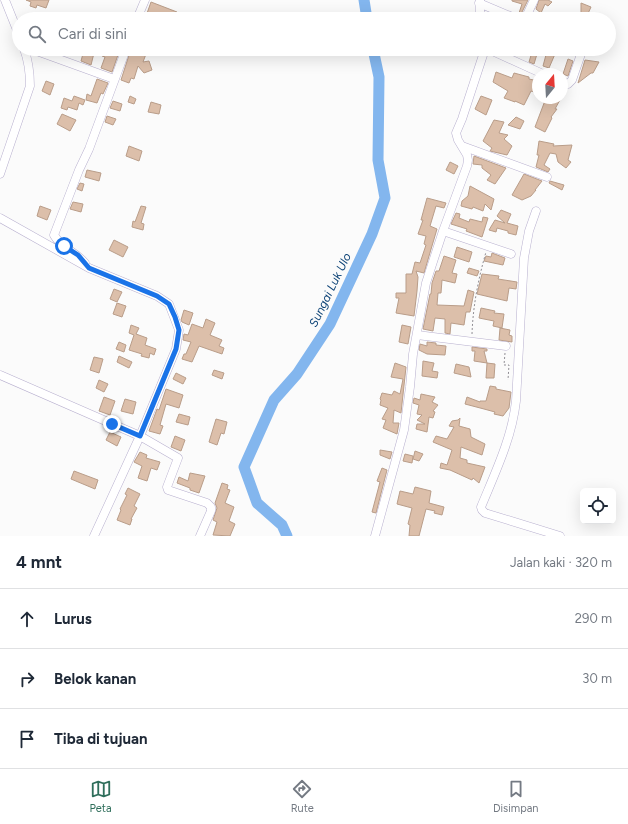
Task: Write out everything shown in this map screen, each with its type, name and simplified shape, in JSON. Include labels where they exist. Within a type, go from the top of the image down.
[{"type":"street","points":[[6,0],[12,16]]},
{"type":"street","points":[[140,12],[144,0]]},
{"type":"street","points":[[528,12],[534,0]]},
{"type":"street","points":[[480,2],[502,12]]},
{"type":"street","points":[[0,174],[30,86],[29,61],[27,56]]},
{"type":"street","points":[[50,56],[114,79]]},
{"type":"street","points":[[89,268],[78,255],[57,240],[54,235],[91,143],[123,56]]},
{"type":"street","points":[[375,536],[404,430],[413,354],[418,335],[426,283],[442,231],[467,166],[468,160],[456,133],[462,119],[482,56]]},
{"type":"street","points":[[503,56],[532,69]]},
{"type":"street","points":[[568,84],[572,80],[580,56]]},
{"type":"street","points":[[462,146],[548,177]]},
{"type":"street","points":[[536,211],[529,231],[524,258],[517,394],[514,419],[481,507],[485,513],[560,536]]},
{"type":"street","points":[[0,218],[89,268],[157,296],[169,304],[179,330],[176,349],[140,436],[94,536]]},
{"type":"street","points":[[442,231],[511,254]]},
{"type":"street","points":[[418,335],[506,346]]},
{"type":"street","points":[[0,375],[140,436],[178,458],[167,487],[168,490],[207,503],[211,507],[211,511],[200,536]]},
{"type":"path","points":[[471,341],[472,313],[475,295],[488,246]]},
{"type":"path","points":[[506,346],[504,365],[508,365],[508,380]]},
{"type":"building","points":[[26,0],[49,0],[46,8],[37,5],[36,8],[30,6],[31,2]]},
{"type":"building","points":[[528,0],[522,12],[519,12],[522,4],[512,1]]},
{"type":"building","points":[[539,0],[548,0],[552,2],[548,6],[545,4],[541,12],[536,9]]},
{"type":"building","points":[[151,2],[177,12],[147,12]]},
{"type":"building","points":[[581,3],[591,7],[589,12],[581,12]]},
{"type":"building","points":[[82,56],[93,56],[91,65],[81,61]]},
{"type":"building","points":[[102,56],[118,56],[112,72],[101,68],[105,57]]},
{"type":"building","points":[[129,56],[145,56],[143,62],[149,61],[152,70],[144,73],[138,66],[134,79],[131,78],[129,83],[121,80]]},
{"type":"building","points":[[531,56],[536,56],[534,64],[529,62]]},
{"type":"building","points":[[546,56],[554,56],[549,68],[543,66]]},
{"type":"building","points":[[568,59],[573,61],[568,76],[568,68],[565,68]]},
{"type":"building","points":[[585,60],[599,62],[593,73],[578,83]]},
{"type":"building","points":[[496,72],[512,78],[514,73],[529,77],[529,79],[532,80],[532,91],[524,105],[504,98],[508,91],[493,82]]},
{"type":"building","points":[[97,79],[108,83],[103,94],[101,93],[97,103],[86,100],[87,94],[91,96]]},
{"type":"building","points":[[46,81],[54,84],[50,95],[42,91]]},
{"type":"building","points":[[74,96],[85,100],[83,105],[79,103],[77,110],[68,107],[67,110],[61,108],[64,98],[72,101]]},
{"type":"building","points":[[130,96],[136,99],[134,104],[128,102]]},
{"type":"building","points":[[481,96],[492,100],[486,115],[475,109]]},
{"type":"building","points":[[113,101],[122,104],[120,111],[110,108]]},
{"type":"building","points":[[151,102],[161,105],[159,114],[148,112]]},
{"type":"building","points":[[544,104],[558,104],[555,109],[557,109],[551,117],[552,118],[545,132],[535,127]]},
{"type":"building","points":[[62,114],[76,120],[70,131],[57,124]]},
{"type":"building","points":[[107,116],[116,119],[113,125],[105,122]]},
{"type":"building","points":[[516,117],[524,121],[520,129],[508,125]]},
{"type":"building","points":[[494,120],[504,122],[499,133],[508,135],[504,139],[512,146],[507,155],[490,151],[492,148],[483,141]]},
{"type":"building","points":[[539,141],[554,144],[553,146],[572,145],[568,160],[571,162],[566,168],[558,162],[556,154],[550,153],[544,165],[550,169],[548,172],[536,167],[539,155],[537,155]]},
{"type":"building","points":[[129,146],[142,151],[139,161],[126,156]]},
{"type":"building","points":[[474,156],[506,168],[495,184],[487,180],[491,175],[482,168],[482,165],[473,164]]},
{"type":"building","points":[[450,162],[458,166],[454,174],[446,170]]},
{"type":"building","points":[[87,170],[101,173],[99,181],[85,177]]},
{"type":"building","points":[[524,174],[542,181],[531,196],[522,200],[512,195]]},
{"type":"building","points":[[550,181],[564,185],[562,190],[549,183]]},
{"type":"building","points":[[80,183],[84,184],[82,191],[77,189]]},
{"type":"building","points":[[470,186],[494,199],[491,210],[485,204],[483,211],[473,207],[472,209],[461,206],[462,201],[468,196]]},
{"type":"building","points":[[427,198],[446,203],[444,208],[436,206],[430,226],[437,229],[424,273],[416,271],[418,277],[414,316],[396,313],[399,298],[396,298],[396,293],[406,293],[406,274],[412,274],[415,262],[420,263],[426,245],[424,244],[426,236],[418,234],[423,220],[421,220]]},
{"type":"building","points":[[73,202],[83,204],[81,212],[70,209]]},
{"type":"building","points":[[40,206],[51,210],[47,220],[37,216]]},
{"type":"building","points":[[141,206],[146,207],[141,223],[144,224],[143,230],[132,227],[133,221],[135,222]]},
{"type":"building","points":[[501,210],[511,214],[507,223],[518,226],[516,235],[497,228],[496,232],[489,230],[495,220],[505,223],[497,216]]},
{"type":"building","points":[[456,213],[460,214],[459,218],[469,222],[470,219],[482,222],[483,217],[488,218],[482,237],[466,231],[467,229],[451,224]]},
{"type":"building","points":[[114,240],[128,247],[123,257],[109,250]]},
{"type":"building","points":[[457,247],[472,252],[469,262],[454,257]]},
{"type":"building","points":[[492,253],[505,258],[503,265],[484,261],[486,256],[491,257]]},
{"type":"building","points":[[444,256],[456,260],[452,273],[457,274],[455,283],[442,280],[441,293],[438,293],[437,305],[464,306],[468,290],[474,292],[470,312],[466,312],[464,325],[451,323],[450,334],[445,333],[445,319],[435,318],[433,331],[423,329],[432,283],[436,271],[439,271]]},
{"type":"building","points":[[469,268],[479,271],[477,276],[467,273]]},
{"type":"building","points":[[482,274],[499,276],[498,279],[517,282],[516,289],[509,288],[507,301],[477,294]]},
{"type":"building","points":[[114,289],[122,292],[117,302],[110,299]]},
{"type":"building","points":[[117,303],[126,306],[122,317],[113,314]]},
{"type":"building","points":[[481,308],[495,311],[494,313],[504,314],[502,328],[493,326],[494,321],[479,318]]},
{"type":"building","points":[[184,310],[193,313],[189,325],[181,320]]},
{"type":"building","points":[[206,319],[215,323],[210,335],[222,340],[219,346],[224,348],[222,354],[199,346],[192,362],[182,359],[191,342],[183,340],[184,334],[188,335],[192,324],[203,328]]},
{"type":"building","points":[[131,325],[139,328],[136,334],[147,338],[145,345],[156,349],[154,355],[150,353],[149,358],[129,350],[134,335],[129,333]]},
{"type":"building","points":[[402,325],[411,327],[408,344],[399,342]]},
{"type":"building","points":[[500,328],[510,330],[509,335],[512,336],[512,342],[499,340]]},
{"type":"building","points":[[119,342],[126,345],[124,352],[116,349]]},
{"type":"building","points":[[427,342],[446,346],[445,355],[427,354],[419,350],[420,344],[427,346]]},
{"type":"building","points":[[472,347],[487,349],[487,351],[484,351],[487,363],[474,361],[475,351],[472,351]]},
{"type":"building","points":[[119,356],[132,362],[129,368],[117,362]]},
{"type":"building","points":[[94,357],[103,359],[99,373],[90,370]]},
{"type":"building","points":[[423,361],[434,363],[432,371],[438,372],[437,378],[422,376]]},
{"type":"building","points":[[395,363],[406,367],[401,413],[394,410],[393,423],[399,423],[397,434],[383,428],[386,420],[382,419],[388,408],[380,405],[382,393],[392,395],[394,391],[400,394],[403,379],[391,377]]},
{"type":"building","points":[[487,363],[495,364],[494,378],[486,378]]},
{"type":"building","points":[[456,364],[469,367],[471,377],[454,373]]},
{"type":"building","points":[[214,370],[224,373],[222,379],[212,375]]},
{"type":"building","points":[[176,373],[186,378],[183,384],[173,379]]},
{"type":"building","points":[[99,380],[108,384],[104,392],[96,388]]},
{"type":"building","points":[[490,386],[496,387],[496,389],[511,392],[509,408],[503,416],[494,414],[495,412],[465,404],[467,397],[480,402],[486,401]]},
{"type":"building","points":[[166,389],[183,395],[179,408],[166,404],[160,425],[163,426],[160,434],[149,431],[157,409],[159,410]]},
{"type":"building","points":[[421,394],[435,397],[432,402],[438,405],[433,411],[435,412],[433,418],[429,417],[427,432],[416,429],[417,424],[425,424],[417,420],[422,415],[417,414],[419,405],[413,403],[414,398],[420,400]]},
{"type":"building","points":[[104,397],[115,401],[110,415],[99,411]]},
{"type":"building","points":[[125,399],[136,402],[133,414],[121,411]]},
{"type":"building","points":[[179,414],[190,417],[188,425],[176,422]]},
{"type":"building","points":[[460,418],[459,426],[470,429],[471,437],[485,444],[482,455],[461,447],[460,458],[467,460],[467,463],[485,467],[479,483],[473,478],[472,480],[450,470],[440,468],[441,463],[447,465],[452,450],[433,442],[436,436],[447,439],[454,427],[449,426],[452,421]]},
{"type":"building","points":[[216,419],[227,422],[224,434],[221,433],[217,445],[209,442]]},
{"type":"building","points":[[110,432],[121,437],[117,446],[106,440]]},
{"type":"building","points":[[175,436],[185,440],[181,451],[171,447]]},
{"type":"building","points":[[380,450],[392,452],[390,459],[380,455]]},
{"type":"building","points":[[415,451],[423,454],[419,461],[413,459]]},
{"type":"building","points":[[140,452],[147,455],[146,458],[160,462],[157,470],[151,468],[147,481],[138,478],[142,466],[134,462]]},
{"type":"building","points":[[405,454],[413,456],[412,463],[403,461]]},
{"type":"building","points":[[382,468],[387,470],[376,513],[372,512],[380,482],[377,481]]},
{"type":"building","points":[[74,471],[98,480],[95,489],[71,479]]},
{"type":"building","points":[[190,473],[205,476],[199,493],[177,483],[179,477],[188,481]]},
{"type":"building","points":[[222,483],[228,485],[227,489],[230,490],[225,503],[234,507],[229,521],[235,524],[230,536],[213,535],[217,522],[213,520],[217,508],[215,503]]},
{"type":"building","points":[[415,487],[431,491],[429,503],[444,507],[442,515],[434,513],[435,511],[426,509],[419,536],[409,536],[410,525],[408,524],[412,508],[397,504],[400,491],[413,494]]},
{"type":"building","points":[[128,488],[140,494],[134,506],[137,508],[131,519],[130,525],[117,520],[121,510],[120,509],[127,495],[125,494]]},
{"type":"waterway","name":"Sungai Luk Ulo","points":[[364,0],[366,12]]},
{"type":"waterway","name":"Sungai Luk Ulo","points":[[287,536],[282,525],[257,503],[244,467],[274,400],[297,374],[330,324],[372,234],[385,198],[378,160],[379,77],[374,56]]},
{"type":"route","points":[[64,246],[78,255],[89,268],[157,296],[169,304],[179,330],[176,349],[140,436],[112,424]]}]
